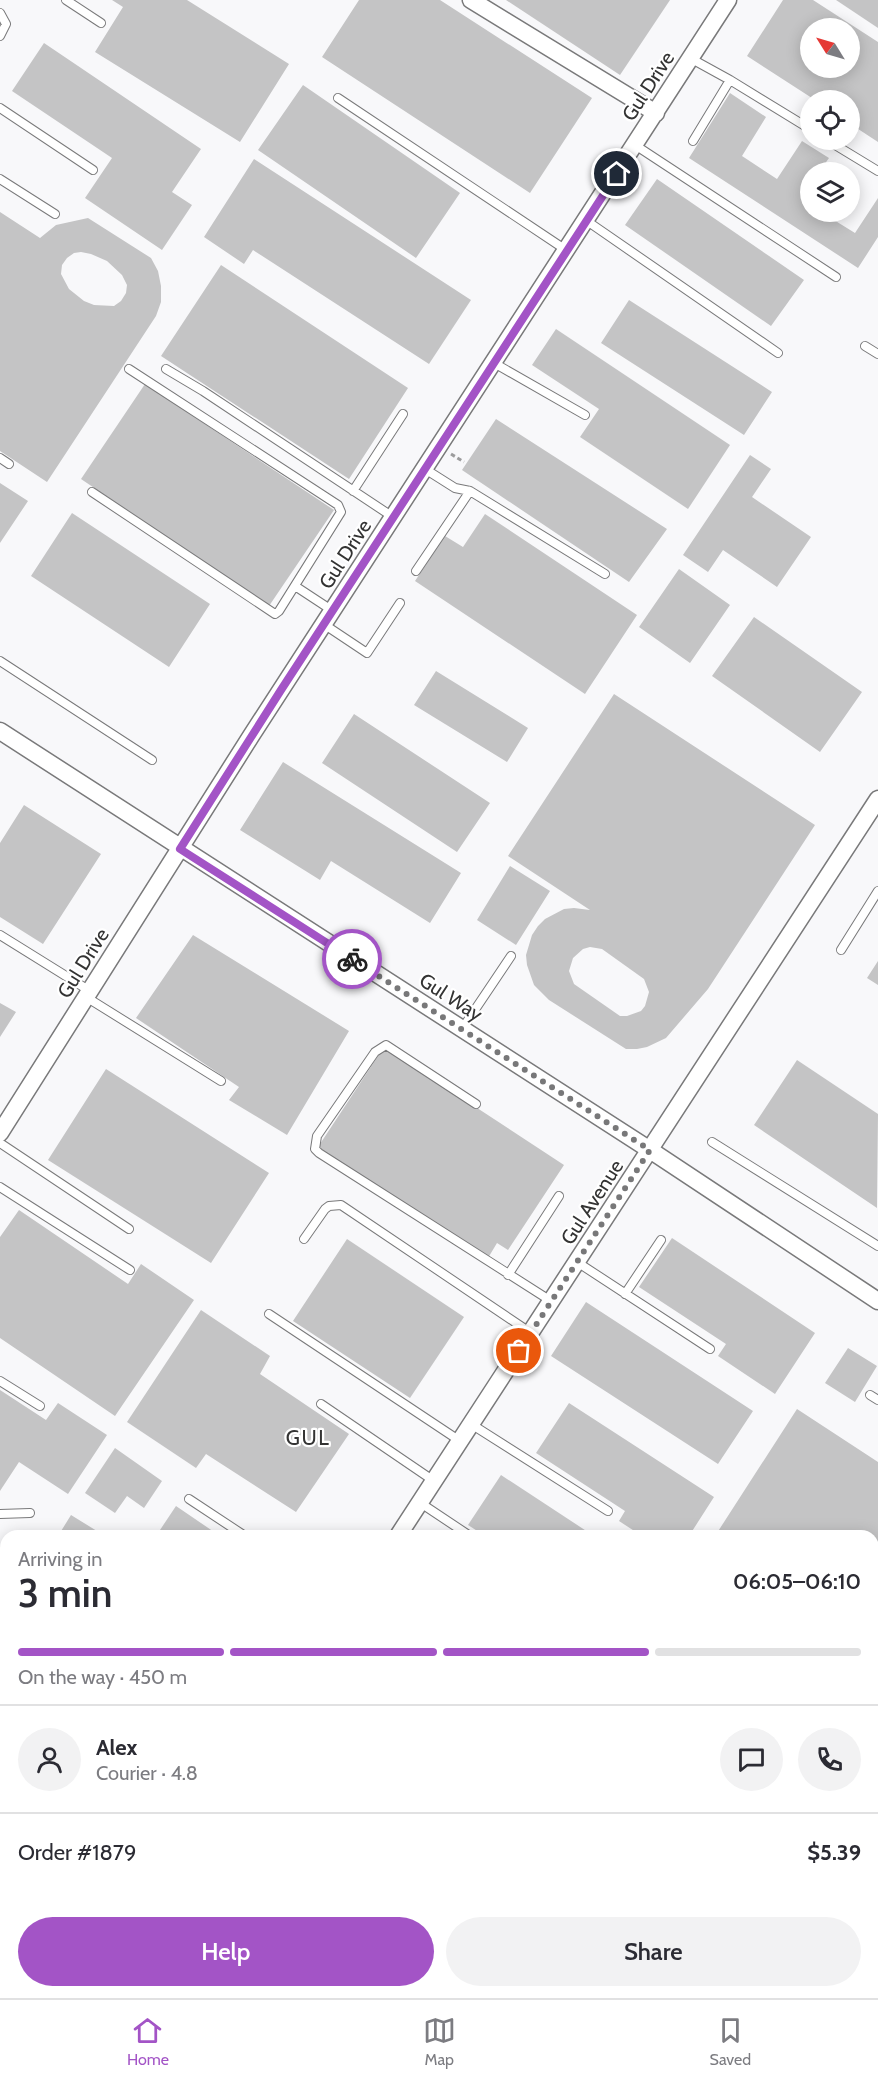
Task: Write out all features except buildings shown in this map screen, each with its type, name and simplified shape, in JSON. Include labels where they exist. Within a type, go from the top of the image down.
[{"type":"street","points":[[471,0],[656,112]]},
{"type":"street","name":"Gul Drive","points":[[0,1133],[180,849],[728,0]]},
{"type":"street","name":"Gul Way","points":[[0,731],[878,1299]]},
{"type":"street","name":"Gul Avenue","points":[[402,1530],[875,808]]},
{"type":"lane","points":[[66,0],[101,23]]},
{"type":"lane","points":[[0,13],[6,24],[0,36]]},
{"type":"lane","points":[[690,58],[800,123]]},
{"type":"lane","points":[[693,141],[730,80]]},
{"type":"lane","points":[[338,98],[566,250]]},
{"type":"lane","points":[[0,108],[93,170]]},
{"type":"lane","points":[[635,145],[836,277]]},
{"type":"lane","points":[[843,150],[878,171]]},
{"type":"lane","points":[[0,179],[55,214]]},
{"type":"lane","points":[[586,221],[778,353]]},
{"type":"lane","points":[[865,346],[878,354]]},
{"type":"lane","points":[[494,363],[585,415]]},
{"type":"lane","points":[[92,492],[273,614],[279,611],[340,517],[341,508],[129,369]]},
{"type":"lane","points":[[166,369],[393,518]]},
{"type":"lane","points":[[353,491],[403,414]]},
{"type":"lane","points":[[0,458],[9,464]]},
{"type":"lane","points":[[425,469],[455,488],[470,491],[604,574]]},
{"type":"lane","points":[[416,571],[470,491]]},
{"type":"lane","points":[[295,586],[367,653],[400,603]]},
{"type":"lane","points":[[0,661],[152,759]]},
{"type":"lane","points":[[841,950],[878,891]]},
{"type":"lane","points":[[0,935],[221,1081]]},
{"type":"lane","points":[[462,1029],[511,956]]},
{"type":"lane","points":[[476,1104],[387,1045],[375,1052],[317,1136],[315,1149],[551,1301]]},
{"type":"lane","points":[[712,1142],[878,1246]]},
{"type":"lane","points":[[0,1143],[129,1229]]},
{"type":"lane","points":[[0,1187],[130,1270]]},
{"type":"lane","points":[[508,1275],[559,1196]]},
{"type":"lane","points":[[304,1239],[324,1209],[341,1205],[531,1333]]},
{"type":"lane","points":[[625,1294],[661,1240]]},
{"type":"lane","points":[[577,1262],[710,1349]]},
{"type":"lane","points":[[269,1314],[460,1441]]},
{"type":"lane","points":[[0,1381],[40,1406]]},
{"type":"lane","points":[[321,1404],[434,1481]]},
{"type":"lane","points":[[471,1424],[608,1511]]},
{"type":"lane","points":[[189,1499],[236,1530]]},
{"type":"lane","points":[[420,1502],[461,1530]]},
{"type":"lane","points":[[0,1514],[30,1513]]},
{"type":"way so far","points":[[352,959],[650,1150],[519,1351]]},
{"type":"district","name":"GUL","points":[[308,1437]]},
{"type":"route","points":[[352,959],[180,849],[617,174]]}]
